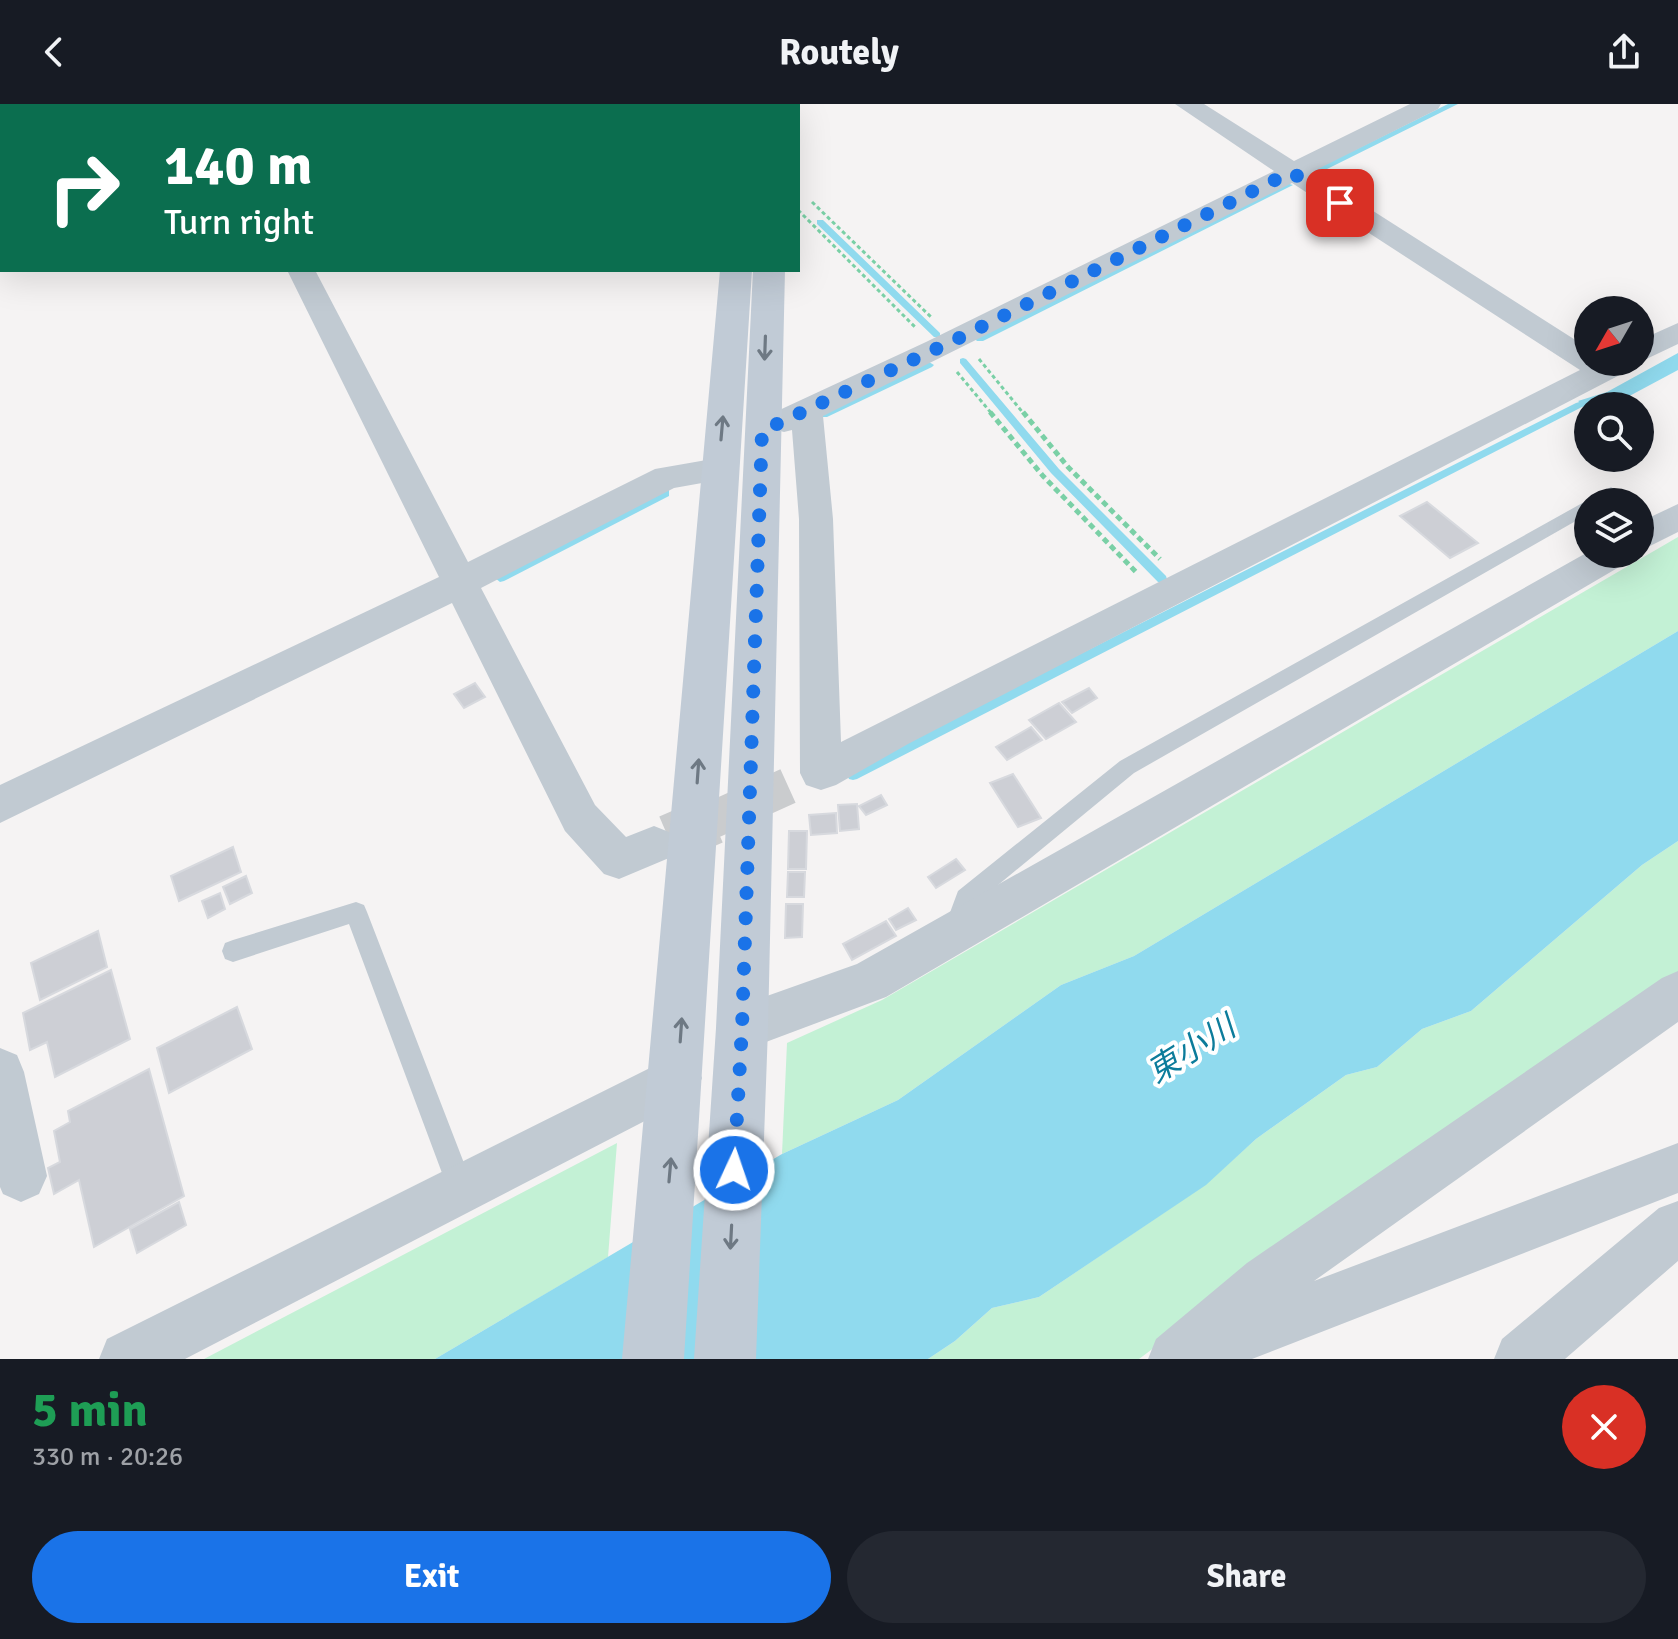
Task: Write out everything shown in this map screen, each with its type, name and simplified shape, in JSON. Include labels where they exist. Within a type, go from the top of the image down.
[{"type":"street","points":[[1187,104],[1291,172],[1574,344]]},
{"type":"street","points":[[762,431],[951,342],[1429,104]]},
{"type":"street","points":[[302,272],[580,818],[619,860],[654,845]]},
{"type":"street","points":[[653,1359],[676,1093],[718,470],[736,272]]},
{"type":"street","points":[[725,1359],[740,1051],[769,272]]},
{"type":"street","points":[[1654,345],[1678,332]]},
{"type":"street","points":[[806,410],[816,519],[805,780],[1593,376]]},
{"type":"street","points":[[0,805],[461,582],[667,477],[718,470]]},
{"type":"street","points":[[1654,530],[1678,516]]},
{"type":"street","points":[[740,1051],[953,934],[1589,568]]},
{"type":"street","points":[[1178,1359],[1266,1282],[1678,994]]},
{"type":"street","points":[[0,1072],[21,1176]]},
{"type":"street","points":[[127,1359],[461,1189],[676,1093]]},
{"type":"street","points":[[1178,1359],[1678,1168]]},
{"type":"street","points":[[1522,1359],[1678,1227]]},
{"type":"lane","points":[[953,934],[966,898],[1127,767],[1574,514]]},
{"type":"lane","points":[[233,951],[356,912],[461,1189]]},
{"type":"path","points":[[812,202],[951,342],[1068,467],[1173,591]]},
{"type":"path","points":[[800,212],[951,342],[1043,476],[1173,591]]},
{"type":"green space","points":[[1678,537],[1678,631],[1134,956],[1061,985],[898,1100],[782,1154],[787,1043],[882,1000],[1625,568],[1654,568],[1654,551]]},
{"type":"green space","points":[[1678,841],[1678,973],[1329,1216],[1139,1359],[928,1359],[955,1341],[992,1308],[1039,1297],[1205,1185],[1256,1139],[1346,1075],[1377,1067],[1422,1029],[1471,1011],[1642,865]]},
{"type":"green space","points":[[617,1143],[608,1257],[435,1359],[204,1359]]},
{"type":"water","points":[[1678,353],[1678,370],[1637,392],[1607,392],[1636,376],[1654,376],[1654,366]]},
{"type":"water","name":"東小川","points":[[1678,631],[1678,841],[1642,865],[1471,1011],[1422,1029],[1377,1067],[1346,1075],[1256,1139],[1206,1185],[1039,1297],[992,1308],[955,1341],[928,1359],[435,1359],[782,1154],[898,1100],[1061,985],[1134,956]]},
{"type":"building","points":[[1427,502],[1478,543],[1450,558],[1400,516]]},
{"type":"building","points":[[475,683],[485,697],[464,708],[454,694]]},
{"type":"building","points":[[1089,688],[1097,698],[1072,713],[1062,702]]},
{"type":"building","points":[[1059,703],[1076,722],[1046,739],[1029,720]]},
{"type":"building","points":[[1031,727],[1042,740],[1007,760],[996,747]]},
{"type":"building","points":[[1013,774],[1041,818],[1018,827],[990,783]]},
{"type":"building","points":[[881,795],[887,805],[866,815],[859,806]]},
{"type":"building","points":[[857,804],[859,829],[840,831],[838,805]]},
{"type":"building","points":[[836,813],[837,833],[811,835],[809,815]]},
{"type":"building","points":[[789,831],[807,831],[806,869],[788,869]]},
{"type":"building","points":[[233,847],[241,872],[179,901],[171,876]]},
{"type":"building","points":[[956,859],[965,870],[936,888],[928,877]]},
{"type":"building","points":[[788,872],[805,872],[804,897],[787,897]]},
{"type":"building","points":[[246,876],[252,893],[230,904],[223,887]]},
{"type":"building","points":[[220,893],[225,909],[208,918],[202,901]]},
{"type":"building","points":[[786,904],[803,904],[802,937],[785,938]]},
{"type":"building","points":[[908,908],[916,920],[896,930],[889,919]]},
{"type":"building","points":[[886,921],[896,936],[852,960],[843,944]]},
{"type":"building","points":[[98,931],[107,967],[40,1000],[31,963]]},
{"type":"building","points":[[111,970],[130,1039],[55,1077],[47,1042],[30,1050],[23,1013]]},
{"type":"building","points":[[237,1007],[252,1049],[169,1093],[157,1048]]},
{"type":"building","points":[[149,1069],[184,1196],[94,1247],[79,1180],[54,1194],[48,1168],[60,1162],[54,1131],[70,1122],[68,1111]]},
{"type":"building","points":[[179,1202],[186,1225],[137,1253],[130,1229]]},
{"type":"waterway","points":[[1316,171],[1454,104]]},
{"type":"waterway","points":[[980,339],[1289,185]]},
{"type":"waterway","points":[[820,222],[937,335]]},
{"type":"waterway","points":[[963,361],[1055,471],[1162,579]]},
{"type":"waterway","points":[[824,415],[929,365]]},
{"type":"waterway","points":[[853,775],[1574,408]]},
{"type":"waterway","points":[[500,578],[665,493]]},
{"type":"tunnel","points":[[708,822],[788,786]]},
{"type":"tunnel","points":[[669,839],[713,820]]},
{"type":"route","points":[[734,1170],[742,1028],[762,431],[955,340],[1291,172],[1340,203]]}]
